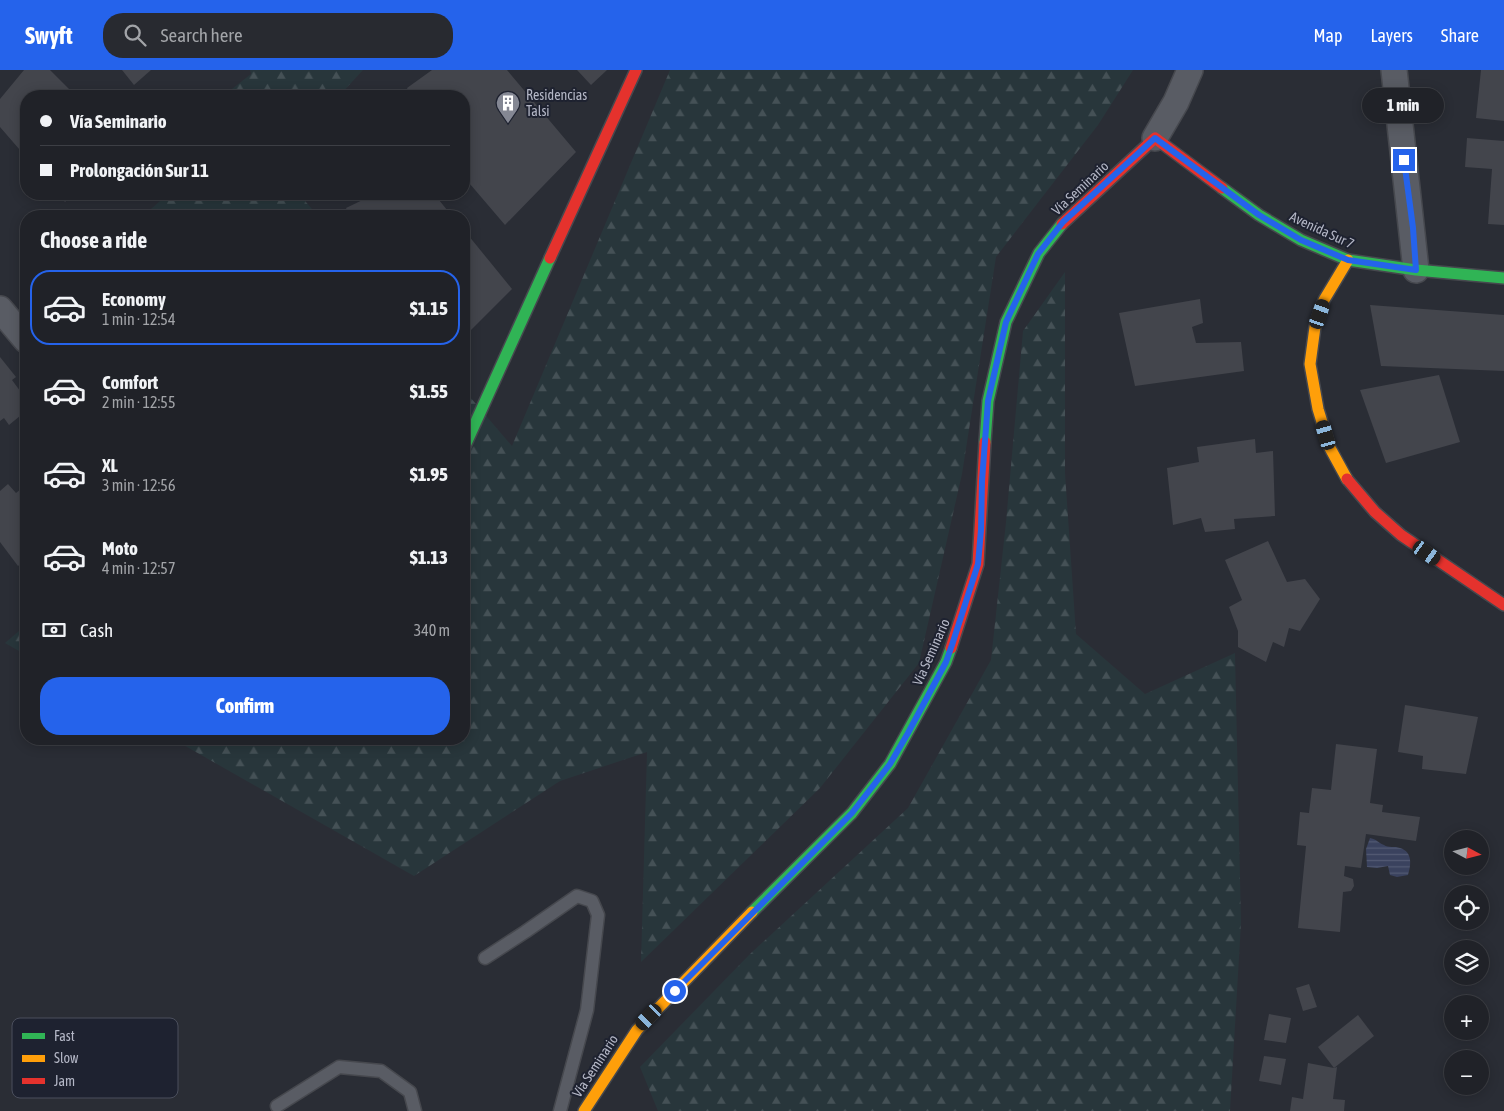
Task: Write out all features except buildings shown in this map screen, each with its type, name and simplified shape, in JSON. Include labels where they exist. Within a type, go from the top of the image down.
[{"type":"main road","points":[[470,435],[636,70]]},
{"type":"main road","name":"Avenida Sur 7","points":[[1155,138],[1259,215],[1301,240],[1348,260],[1416,270],[1504,278]]},
{"type":"main road","name":"Vía Seminario","points":[[584,1111],[637,1030],[852,813],[890,764],[946,662],[978,564],[988,401],[1006,322],[1038,254],[1063,222],[1155,138]]},
{"type":"main road","points":[[1348,260],[1324,300],[1315,327],[1310,364],[1318,409],[1330,448],[1349,482],[1388,524],[1401,535],[1504,605]]},
{"type":"street","points":[[1155,138],[1176,102],[1190,70]]},
{"type":"street","points":[[1394,70],[1416,270]]},
{"type":"street","points":[[0,309],[20,333]]},
{"type":"lane","points":[[484,958],[577,896],[592,901],[598,915],[587,1010],[560,1111]]},
{"type":"lane","points":[[277,1106],[339,1067],[381,1071],[410,1092],[415,1111]]},
{"type":"green space","points":[[250,70],[363,70],[345,90],[231,90],[251,74]]},
{"type":"green space","points":[[670,70],[1133,70],[1098,125],[996,257],[962,474],[919,663],[820,788],[641,962],[647,752],[560,781],[414,876],[184,745],[470,745],[470,397],[512,446]]},
{"type":"green space","points":[[161,200],[304,200],[313,210],[150,210]]},
{"type":"green space","points":[[1065,272],[1065,473],[1076,634],[1145,694],[1235,653],[1241,923],[1230,1111],[658,1111],[640,1067],[750,954],[908,808],[991,660],[1006,522],[1023,331]]},
{"type":"green space","points":[[20,630],[20,652],[5,643]]},
{"type":"water","points":[[1370,838],[1386,846],[1400,848],[1407,852],[1410,859],[1408,875],[1397,877],[1390,875],[1388,866],[1367,867],[1366,849]]},
{"type":"traffic: fast","points":[[1222,188],[1259,215],[1301,240],[1348,260],[1416,270],[1504,278]]},
{"type":"traffic: fast","points":[[985,442],[988,401],[1006,322],[1039,253],[1062,224]]},
{"type":"traffic: fast","points":[[470,435],[550,258]]},
{"type":"traffic: fast","points":[[752,912],[852,813],[890,764],[946,662],[951,648]]},
{"type":"traffic: slow","points":[[1347,479],[1330,448],[1318,409],[1310,364],[1315,327],[1324,300],[1348,260]]},
{"type":"traffic: slow","points":[[584,1111],[637,1030],[752,912]]},
{"type":"traffic: jam","points":[[550,258],[636,70]]},
{"type":"traffic: jam","points":[[1062,224],[1155,138],[1222,188]]},
{"type":"traffic: jam","points":[[951,648],[978,564],[985,442]]},
{"type":"traffic: jam","points":[[1347,479],[1375,512],[1401,535],[1504,605]]},
{"type":"place","name":"Residencias Talsi","points":[[508,124]]},
{"type":"route","points":[[675,991],[852,813],[890,764],[946,662],[970,594],[978,564],[984,440],[988,401],[1006,322],[1038,254],[1063,222],[1155,138],[1259,215],[1301,240],[1348,260],[1416,270],[1413,228],[1404,160]]}]
